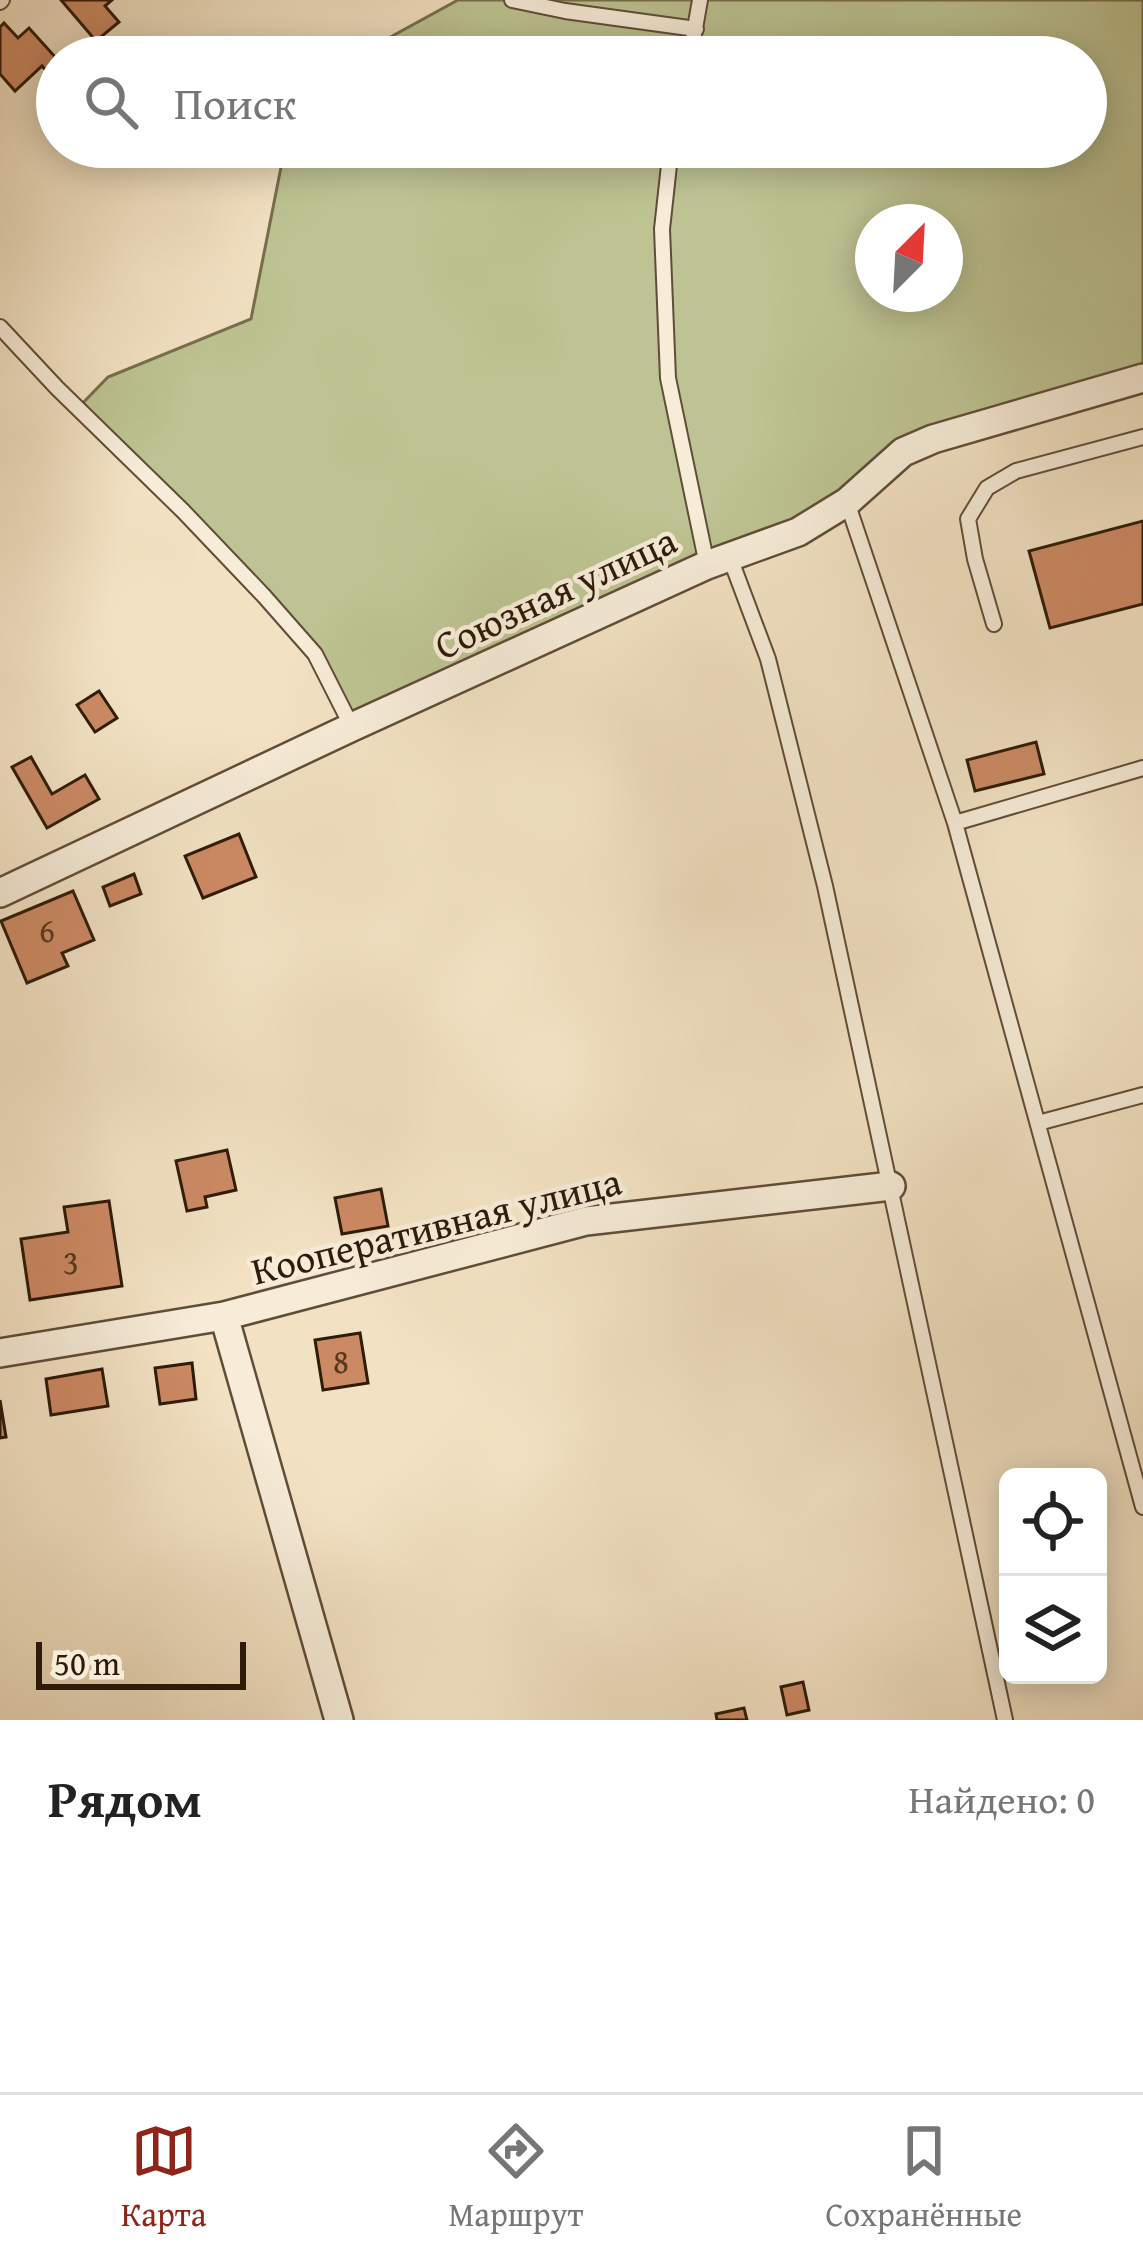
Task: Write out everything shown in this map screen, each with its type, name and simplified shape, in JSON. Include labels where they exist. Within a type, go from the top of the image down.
[{"type":"street","name":"Союзная улица","points":[[0,893],[718,560],[798,532],[847,502],[903,452],[1143,379]]},
{"type":"street","name":"Кооперативная улица","points":[[0,1353],[224,1316],[586,1221],[891,1186]]},
{"type":"street","points":[[224,1316],[339,1720]]},
{"type":"lane","points":[[512,0],[696,29]]},
{"type":"lane","points":[[694,36],[700,0]]},
{"type":"lane","points":[[669,168],[662,229],[668,378],[718,560],[768,658],[825,886],[1005,1720]]},
{"type":"lane","points":[[0,327],[264,596],[315,654],[352,727]]},
{"type":"lane","points":[[994,624],[968,519],[988,488],[1016,471],[1143,437]]},
{"type":"lane","points":[[847,502],[955,823],[1143,1507]]},
{"type":"lane","points":[[955,823],[1143,768]]},
{"type":"lane","points":[[1038,1123],[1143,1095]]},
{"type":"green space","points":[[458,0],[1143,0],[1143,378],[934,439],[847,502],[352,727],[315,654],[78,408],[108,377],[251,319],[281,168],[1107,168],[1107,36],[392,36]]},
{"type":"building","points":[[61,0],[112,0],[105,6],[119,22],[102,36],[92,36]]},
{"type":"building","points":[[4,23],[18,38],[29,28],[36,36],[36,72],[15,91],[0,74],[0,27]]},
{"type":"building","points":[[1143,521],[1143,604],[1050,628],[1029,551]]},
{"type":"building","points":[[99,691],[117,718],[95,732],[77,705]]},
{"type":"building","points":[[1036,742],[1044,774],[975,791],[967,760]]},
{"type":"building","points":[[31,757],[52,794],[85,775],[99,799],[47,828],[12,767]]},
{"type":"building","points":[[239,834],[256,877],[203,898],[185,856]]},
{"type":"building","points":[[134,874],[141,894],[110,906],[103,887]]},
{"type":"building","points":[[73,891],[94,940],[62,953],[68,966],[27,983],[1,921]]},
{"type":"building","points":[[227,1150],[236,1190],[205,1197],[207,1207],[187,1211],[176,1161]]},
{"type":"building","points":[[381,1189],[388,1226],[342,1234],[335,1198]]},
{"type":"building","points":[[109,1201],[122,1286],[30,1300],[21,1239],[68,1232],[64,1207]]},
{"type":"building","points":[[360,1333],[368,1383],[323,1390],[315,1340]]},
{"type":"building","points":[[192,1363],[196,1399],[160,1404],[155,1368]]},
{"type":"building","points":[[102,1369],[108,1406],[51,1415],[46,1379]]},
{"type":"building","points":[[0,1400],[6,1437],[0,1438]]},
{"type":"building","points":[[803,1682],[809,1710],[787,1715],[781,1687]]},
{"type":"building","points":[[744,1708],[747,1720],[717,1720],[716,1714]]}]
